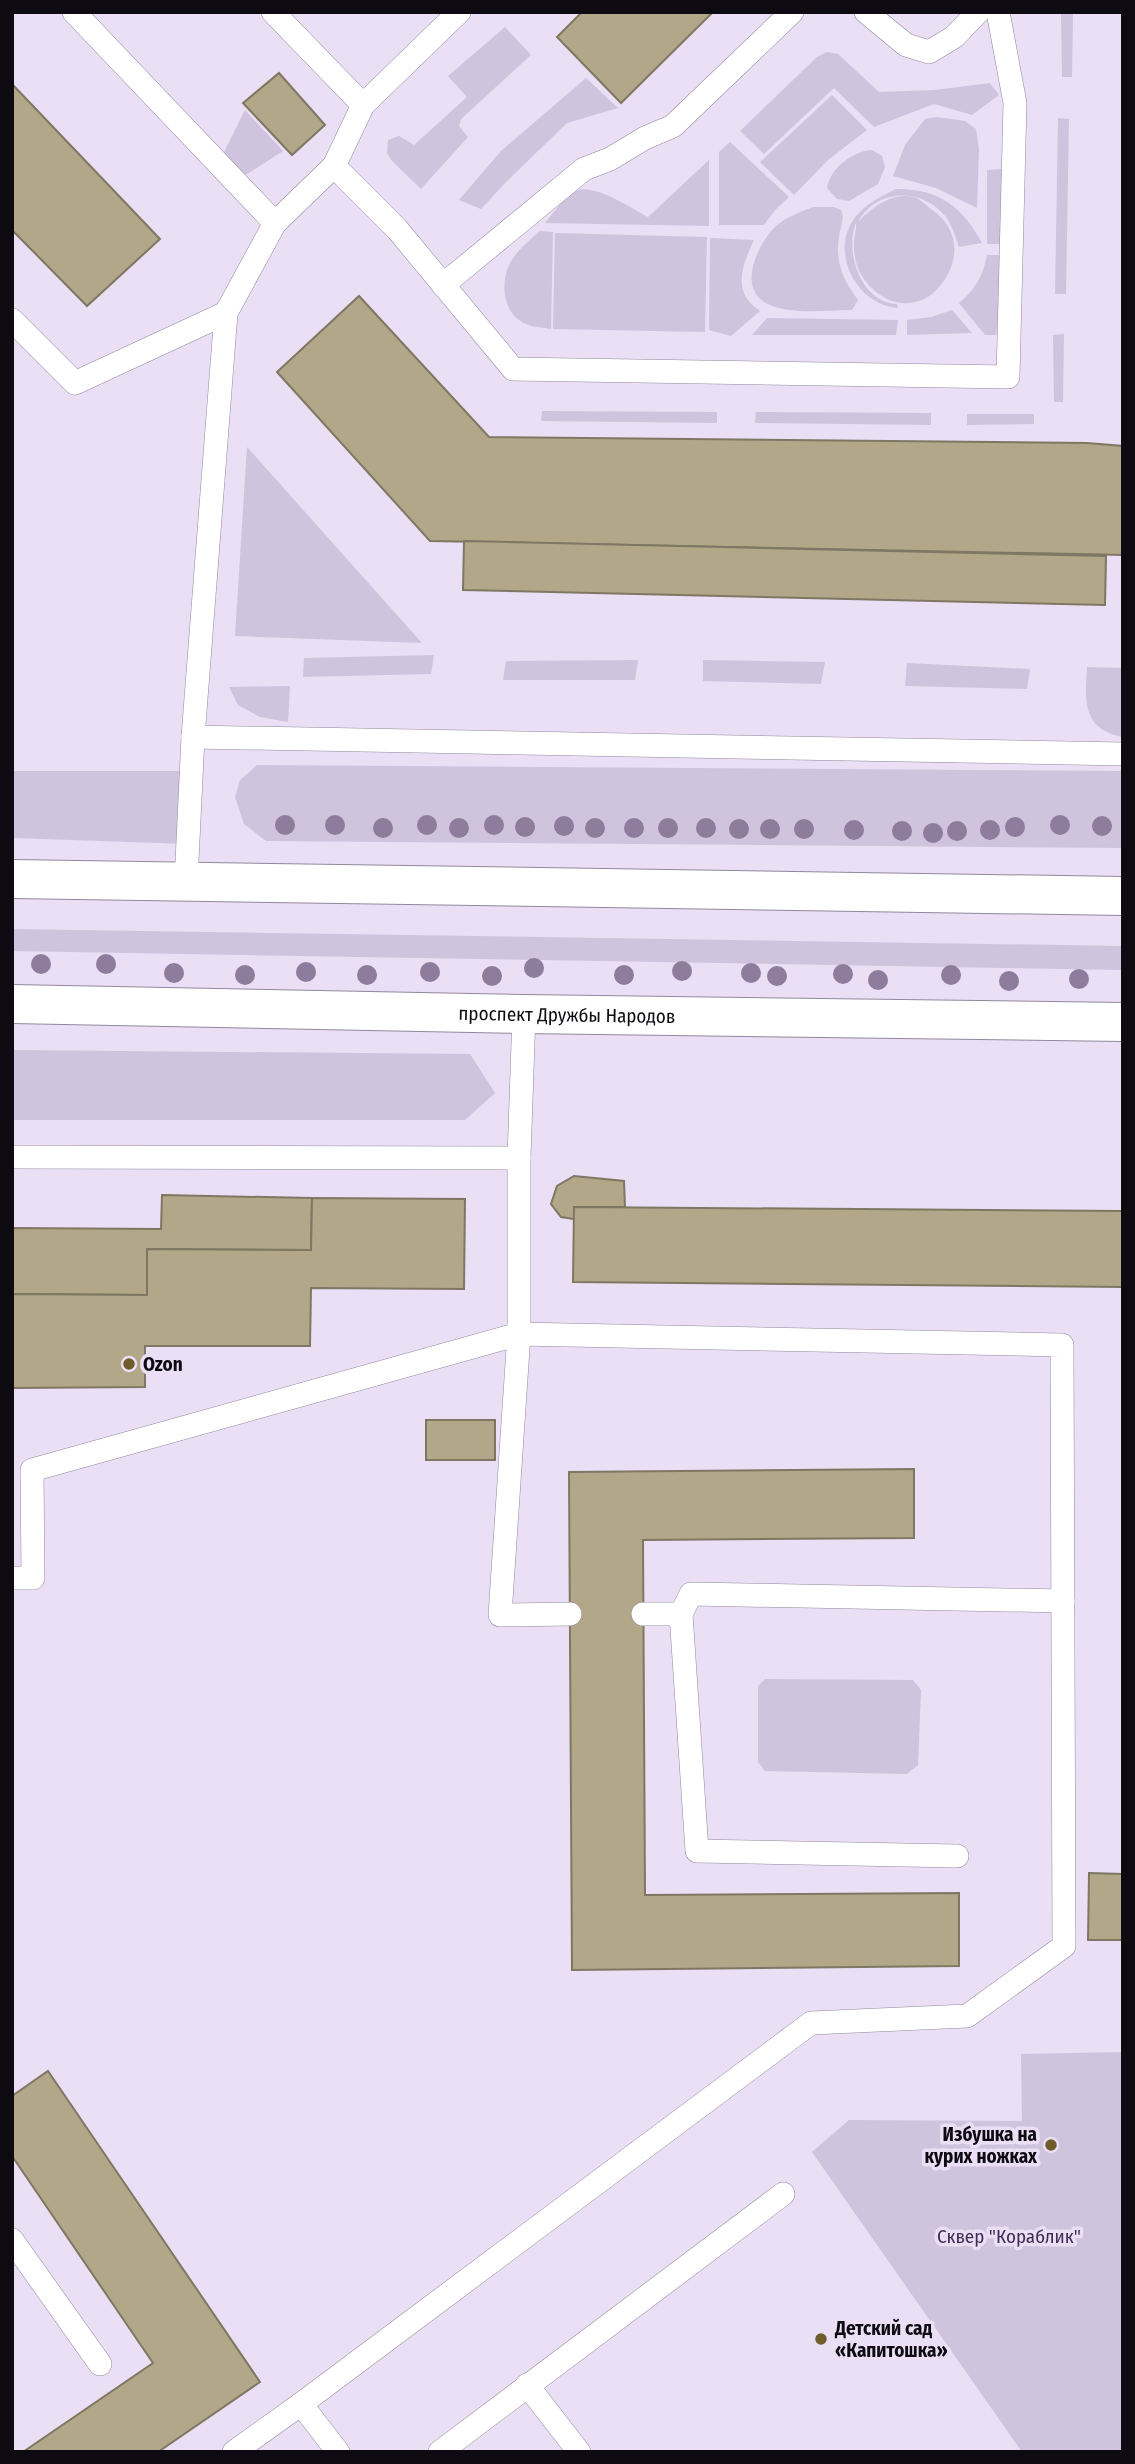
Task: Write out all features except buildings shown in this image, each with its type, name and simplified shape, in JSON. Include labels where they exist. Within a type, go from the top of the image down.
[{"type":"main road","points":[[12,879],[1123,896]]},
{"type":"main road","name":"проспект Дружбы Народов","points":[[12,1004],[1123,1022]]},
{"type":"lane","points":[[74,12],[275,223]]},
{"type":"lane","points":[[274,12],[363,105]]},
{"type":"lane","points":[[186,882],[193,737],[226,313],[275,223],[334,166],[363,105],[458,12]]},
{"type":"lane","points":[[443,285],[584,169],[610,159],[645,138],[673,126],[792,12]]},
{"type":"lane","points":[[866,12],[905,45],[929,52],[954,37],[978,12]]},
{"type":"lane","points":[[334,166],[397,229],[513,369],[1008,377],[1015,103],[998,12]]},
{"type":"lane","points":[[12,320],[75,383],[226,313]]},
{"type":"lane","points":[[193,737],[1123,754]]},
{"type":"lane","points":[[524,1014],[519,1158],[519,1334],[500,1615],[570,1614]]},
{"type":"lane","points":[[12,1157],[519,1158]]},
{"type":"lane","points":[[12,1578],[33,1578],[32,1470],[519,1334],[1062,1345],[1064,1947],[967,2016],[811,2023],[234,2452]]},
{"type":"lane","points":[[957,1856],[697,1852],[681,1614],[691,1594],[1063,1601]]},
{"type":"lane","points":[[643,1614],[681,1614]]},
{"type":"lane","points":[[440,2452],[783,2194]]},
{"type":"lane","points":[[12,2240],[100,2364]]},
{"type":"lane","points":[[527,2385],[579,2452]]},
{"type":"lane","points":[[301,2404],[338,2452]]},
{"type":"green space","points":[[1061,12],[1073,12],[1072,77],[1062,77]]},
{"type":"green space","points":[[505,27],[531,55],[461,119],[459,126],[468,137],[421,189],[392,161],[387,153],[388,140],[399,136],[414,145],[467,97],[448,76]]},
{"type":"green space","points":[[827,52],[838,54],[879,92],[934,90],[990,83],[999,95],[972,115],[934,104],[874,127],[834,88],[764,154],[740,131],[817,57]]},
{"type":"green space","points":[[586,78],[618,108],[567,123],[481,209],[459,200],[501,151]]},
{"type":"green space","points":[[832,95],[867,130],[828,160],[794,195],[760,162]]},
{"type":"green space","points":[[245,110],[283,151],[240,176],[222,156]]},
{"type":"green space","points":[[937,117],[965,121],[976,129],[979,149],[977,208],[936,188],[893,176],[905,145],[925,119]]},
{"type":"green space","points":[[1058,118],[1069,119],[1066,294],[1055,294]]},
{"type":"green space","points":[[730,142],[789,197],[764,225],[719,225],[719,152]]},
{"type":"green space","points":[[872,150],[882,156],[885,167],[878,184],[849,201],[837,199],[827,188],[838,167],[850,157]]},
{"type":"green space","points":[[709,160],[709,226],[545,223],[571,193],[579,190],[610,196],[648,217]]},
{"type":"green space","points":[[1002,169],[1000,244],[987,244],[987,170]]},
{"type":"green space","points":[[896,189],[937,196],[958,210],[982,243],[959,247],[946,217],[936,207],[925,200],[913,196],[906,196],[914,197],[942,218],[953,239],[954,251],[948,274],[932,294],[922,300],[898,303],[872,289],[858,269],[854,252],[856,223],[852,247],[858,274],[874,295],[897,304],[898,308],[884,305],[871,298],[852,277],[845,249],[846,235],[852,222],[871,202]],"holes":[[[906,196],[876,207],[858,222],[876,203],[888,198]]]},
{"type":"green space","points":[[813,207],[834,207],[841,210],[838,255],[844,278],[858,300],[852,310],[800,311],[779,308],[760,298],[754,290],[752,279],[756,256],[768,235],[784,220]]},
{"type":"green space","points":[[540,231],[553,232],[551,329],[530,325],[513,315],[506,301],[504,285],[510,263]]},
{"type":"green space","points":[[555,233],[707,237],[705,332],[553,329]]},
{"type":"green space","points":[[710,238],[754,240],[743,269],[742,287],[751,304],[760,311],[731,336],[709,330]]},
{"type":"green space","points":[[987,255],[1006,255],[996,335],[985,335],[959,303],[978,282]]},
{"type":"green space","points":[[952,310],[972,333],[907,335],[907,320],[931,317]]},
{"type":"green space","points":[[767,318],[898,320],[896,335],[752,335]]},
{"type":"green space","points":[[1064,334],[1063,402],[1054,402],[1053,335]]},
{"type":"green space","points":[[542,411],[717,412],[717,423],[541,421]]},
{"type":"green space","points":[[756,412],[931,413],[931,425],[755,423]]},
{"type":"green space","points":[[967,414],[1034,414],[1034,424],[967,425]]},
{"type":"green space","points":[[247,447],[422,643],[235,636]]},
{"type":"green space","points":[[434,655],[431,674],[303,677],[304,658]]},
{"type":"green space","points":[[638,660],[635,680],[503,680],[506,661]]},
{"type":"green space","points":[[703,660],[825,662],[821,684],[703,681]]},
{"type":"green space","points":[[907,663],[1030,669],[1027,689],[905,686]]},
{"type":"green space","points":[[1087,667],[1123,668],[1123,737],[1110,733],[1093,720],[1087,702]]},
{"type":"green space","points":[[290,686],[288,722],[260,717],[238,705],[229,687]]},
{"type":"green space","points":[[257,765],[1123,771],[1123,848],[266,841],[244,824],[235,797],[240,780]]},
{"type":"green space","points":[[12,771],[191,771],[188,844],[12,838]]},
{"type":"green space","points":[[12,929],[1123,946],[1123,970],[12,951]]},
{"type":"green space","points":[[12,1050],[470,1054],[495,1093],[465,1120],[12,1120]]},
{"type":"green space","points":[[765,1679],[913,1680],[921,1690],[918,1765],[907,1774],[765,1771],[758,1762],[758,1686]]},
{"type":"green space","name":"Сквер \"Кораблик\"","points":[[1123,2052],[1123,2452],[1022,2452],[812,2152],[849,2120],[1022,2121],[1021,2054]]},
{"type":"place","name":"Ozon","points":[[129,1364]]},
{"type":"place","name":"Избушка на курих ножках","points":[[1051,2145]]},
{"type":"place","name":"Детский сад «Капитошка»","points":[[821,2339]]}]
